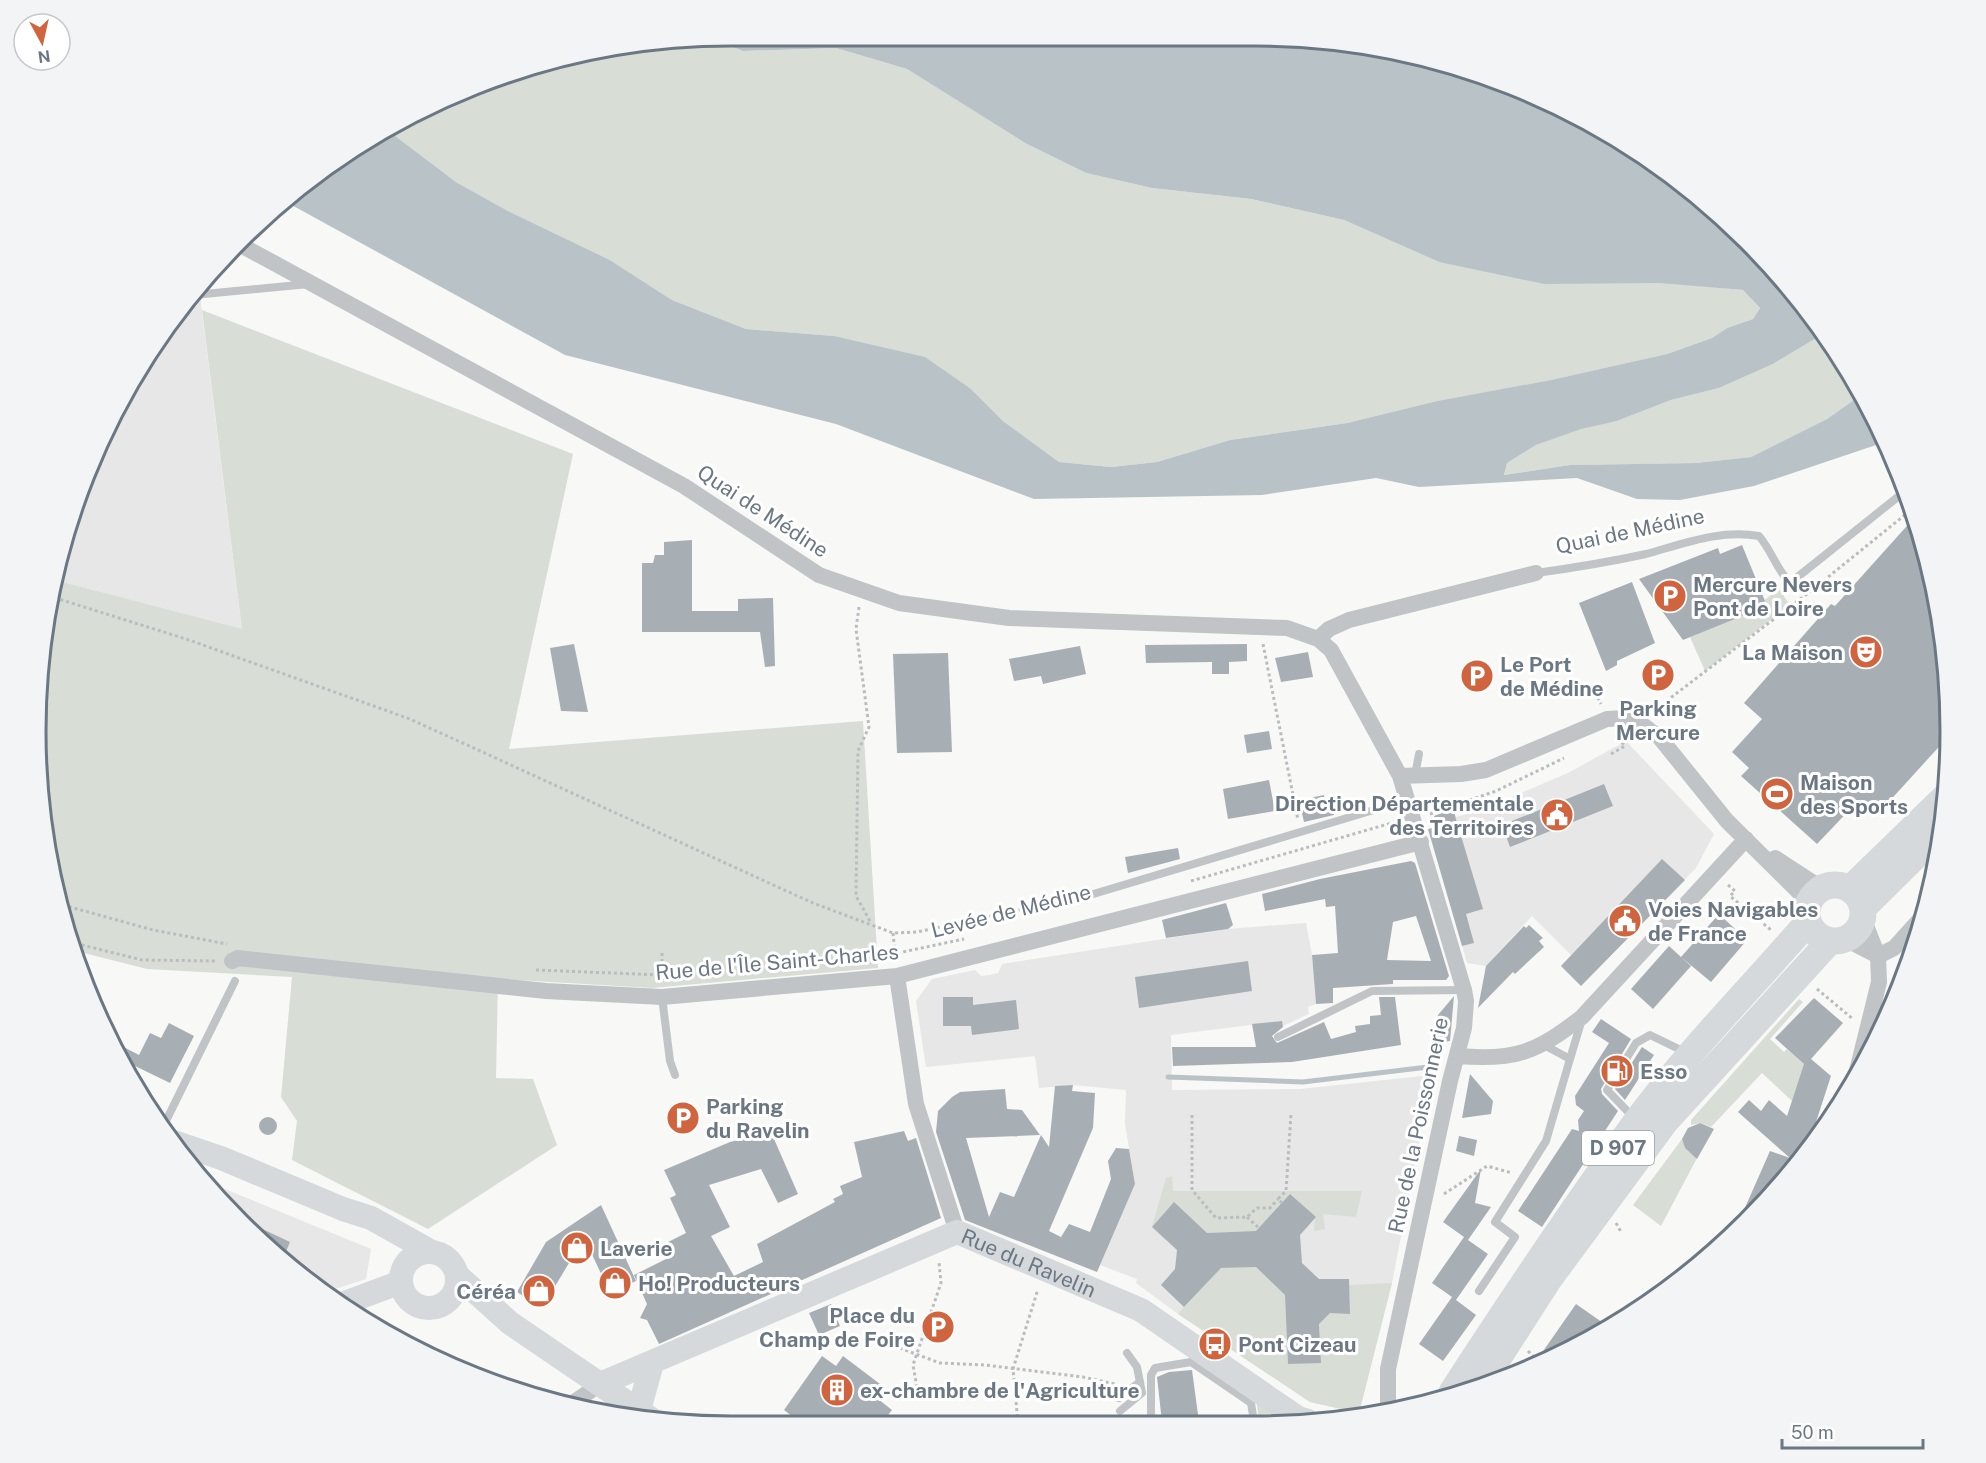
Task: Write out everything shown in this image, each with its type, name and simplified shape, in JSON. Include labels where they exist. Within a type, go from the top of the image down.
[{"type":"main road","points":[[1859,905],[1836,885],[1813,904],[1816,934],[1837,940],[1857,931],[1859,905],[1935,810]]},
{"type":"main road","points":[[1859,905],[1930,840]]},
{"type":"main road","name":"D 907","points":[[1456,1386],[1510,1302],[1637,1121],[1690,1055],[1777,958],[1813,904]]},
{"type":"main road","name":"D 907","points":[[1487,1375],[1550,1279],[1665,1122],[1837,940]]},
{"type":"main road","points":[[186,1147],[371,1218],[430,1251],[445,1256],[458,1276],[510,1323],[640,1411]]},
{"type":"main road","points":[[343,1209],[394,1244],[406,1281],[423,1307],[439,1307],[446,1303],[456,1291],[458,1276]]},
{"type":"main road","name":"Rue du Ravelin","points":[[600,1384],[946,1237],[1141,1310],[1294,1415]]},
{"type":"main road","points":[[360,1307],[406,1281],[414,1256],[430,1251]]},
{"type":"main road","points":[[351,1301],[406,1281]]},
{"type":"main road","points":[[446,1303],[510,1323]]},
{"type":"main road","points":[[645,1411],[652,1363]]},
{"type":"street","name":"Quai de Médine","points":[[246,248],[684,486],[819,575],[899,603],[1009,618],[1287,628],[1318,639],[1340,663],[1407,776],[1406,819]]},
{"type":"street","name":"Quai de Médine","points":[[1318,639],[1329,628],[1349,620],[1536,573]]},
{"type":"street","points":[[1407,776],[1461,774],[1486,770],[1606,719],[1626,718],[1639,722],[1660,738],[1727,822],[1813,904]]},
{"type":"street","name":"Rue de la Poissonnerie","points":[[1388,1403],[1388,1370],[1450,1081],[1464,1028],[1466,1001],[1421,842],[1406,819]]},
{"type":"street","points":[[1458,1056],[1482,1058],[1516,1056],[1544,1045],[1582,1017],[1746,839]]},
{"type":"street","name":"Rue de l'Île Saint-Charles","points":[[231,952],[238,958],[546,991],[662,997],[897,976],[1421,842]]},
{"type":"street","points":[[1859,905],[1878,956],[1879,982],[1864,1043]]},
{"type":"street","points":[[1837,940],[1878,956],[1894,948],[1909,931]]},
{"type":"street","points":[[897,976],[909,1068],[946,1237]]},
{"type":"street","points":[[579,1399],[600,1384]]},
{"type":"lane","points":[[204,294],[313,284]]},
{"type":"lane","name":"Quai de Médine","points":[[1536,573],[1580,567],[1739,532],[1759,536],[1771,550],[1779,571],[1790,583],[1898,497]]},
{"type":"lane","points":[[1407,776],[1419,754]]},
{"type":"lane","points":[[1090,895],[1301,834],[1407,800]]},
{"type":"lane","points":[[167,1119],[235,981]]},
{"type":"lane","points":[[1278,1037],[1372,991],[1464,990]]},
{"type":"lane","points":[[662,997],[670,1061],[675,1075]]},
{"type":"lane","points":[[1479,1291],[1515,1237],[1494,1222],[1546,1141],[1582,1017]]},
{"type":"lane","points":[[1637,1121],[1607,1090],[1636,1043],[1650,1035],[1690,1055]]},
{"type":"lane","points":[[1544,1045],[1570,1059]]},
{"type":"lane","points":[[1120,1411],[1143,1393],[1137,1367],[1127,1353]]},
{"type":"lane","points":[[1151,1416],[1151,1375],[1155,1368],[1191,1362],[1251,1402],[1253,1416]]},
{"type":"lane","points":[[1119,1398],[1140,1382]]},
{"type":"path","points":[[1611,754],[1625,746],[1614,734],[1639,722],[1812,590],[1904,515]]},
{"type":"path","points":[[861,590],[856,629],[869,727],[858,751],[856,896],[872,923]]},
{"type":"path","points":[[60,599],[186,639],[410,718],[813,903],[872,923],[893,933],[916,932],[1090,895]]},
{"type":"path","points":[[1259,627],[1301,834]]},
{"type":"path","points":[[1595,692],[1602,709]]},
{"type":"path","points":[[1430,813],[1496,791],[1571,755]]},
{"type":"path","points":[[1185,883],[1406,819]]},
{"type":"path","points":[[1714,872],[1735,891],[1730,896],[1778,936],[1767,949],[1777,958]]},
{"type":"path","points":[[70,907],[231,952]]},
{"type":"path","points":[[893,933],[895,954]]},
{"type":"path","name":"Levée de Médine","points":[[826,963],[895,954],[964,939]]},
{"type":"path","points":[[81,945],[142,960],[231,952]]},
{"type":"path","points":[[662,953],[662,997]]},
{"type":"path","points":[[532,970],[662,975],[713,973]]},
{"type":"path","points":[[1812,994],[1817,988],[1853,1019],[1869,1025]]},
{"type":"path","points":[[1192,1115],[1192,1190],[1216,1218],[1247,1217],[1257,1208],[1270,1208],[1286,1191],[1291,1114]]},
{"type":"path","points":[[1423,1208],[1488,1166],[1524,1176]]},
{"type":"path","points":[[1278,1199],[1282,1203]]},
{"type":"path","points":[[1247,1217],[1259,1228]]},
{"type":"path","points":[[920,1399],[913,1365],[941,1283],[946,1237]]},
{"type":"path","points":[[1017,1416],[1013,1369],[1042,1279]]},
{"type":"path","points":[[894,1346],[940,1363],[1013,1369],[1117,1384]]},
{"type":"shaded area","points":[[730,46],[743,51],[836,48],[907,69],[1025,143],[1086,173],[1152,188],[1251,199],[1344,220],[1439,262],[1743,290],[1760,308],[1753,319],[1727,328],[1712,338],[1667,354],[1552,380],[1437,401],[1347,423],[1230,440],[1157,462],[1111,467],[1059,462],[1003,421],[971,389],[834,336],[746,329],[672,300],[610,260],[508,211],[456,182],[394,135],[469,99],[511,83],[598,60],[642,52],[687,48]]},
{"type":"shaded area","points":[[730,46],[1254,46],[1344,52],[1432,70],[1475,83],[1557,117],[1597,138],[1672,188],[1739,247],[1770,280],[1815,339],[1773,364],[1719,388],[1671,400],[1617,421],[1581,429],[1536,445],[1507,463],[1504,475],[1570,465],[1696,463],[1751,457],[1827,419],[1854,400],[1876,445],[1754,486],[1680,500],[1637,499],[1577,478],[1419,487],[1376,478],[1262,495],[1034,499],[836,424],[565,355],[293,206],[351,162],[394,135],[456,182],[508,211],[610,260],[672,300],[746,329],[834,336],[925,357],[971,389],[1003,421],[1059,462],[1111,467],[1157,462],[1230,440],[1347,423],[1437,401],[1551,380],[1667,354],[1712,338],[1727,328],[1753,319],[1760,308],[1743,290],[1659,283],[1544,284],[1439,262],[1344,220],[1251,199],[1152,188],[1086,173],[1025,143],[907,69],[836,48],[743,51]]},
{"type":"shaded area","points":[[200,299],[242,630],[64,582],[83,511],[117,429],[162,351]]},
{"type":"shaded area","points":[[202,310],[573,454],[509,749],[863,721],[878,968],[652,988],[498,979],[496,1078],[533,1079],[557,1145],[428,1229],[292,1160],[297,1121],[281,1097],[292,977],[147,969],[83,953],[70,909],[52,821],[46,732],[48,687],[52,642],[64,582],[242,629]]},
{"type":"shaded area","points":[[1815,339],[1854,400],[1827,419],[1751,457],[1696,463],[1570,465],[1504,475],[1507,463],[1536,445],[1581,428],[1617,421],[1671,400],[1719,388],[1773,364]]},
{"type":"shaded area","points":[[1779,589],[1790,605],[1705,671],[1690,637],[1745,615]]},
{"type":"shaded area","points":[[1626,741],[1714,834],[1696,868],[1581,986],[1561,966],[1571,955],[1532,916],[1486,966],[1467,963],[1429,829],[1437,827],[1434,816],[1453,809],[1456,817],[1481,810],[1568,773]]},
{"type":"shaded area","points":[[1306,923],[1312,955],[1316,1004],[1308,1007],[1309,1014],[1283,1026],[1281,1021],[1171,1035],[1172,1090],[1300,1089],[1432,1075],[1392,1283],[1360,1408],[1347,1410],[1310,1402],[1178,1314],[1136,1283],[1137,1279],[1100,1265],[1135,1184],[1125,1124],[1126,1090],[1073,1085],[1039,1088],[1035,1056],[926,1067],[916,1001],[932,979],[975,970],[981,976],[990,975],[998,973],[1002,964],[1228,929]]},
{"type":"shaded area","points":[[1799,999],[1803,1002],[1770,1039],[1784,1052],[1787,1049],[1805,1065],[1792,1101],[1762,1073],[1711,1127],[1700,1123],[1691,1125],[1691,1120]]},
{"type":"shaded area","points":[[1682,1139],[1685,1148],[1697,1158],[1661,1226],[1633,1205]]},
{"type":"shaded area","points":[[1172,1176],[1173,1191],[1362,1191],[1356,1217],[1323,1214],[1325,1229],[1314,1231],[1315,1217],[1290,1194],[1257,1231],[1207,1233],[1174,1203],[1152,1227],[1166,1178]]},
{"type":"shaded area","points":[[220,1187],[371,1249],[366,1279],[334,1289],[280,1247]]},
{"type":"shaded area","points":[[1256,1267],[1285,1295],[1288,1363],[1321,1362],[1319,1324],[1330,1313],[1350,1313],[1349,1285],[1392,1283],[1360,1408],[1347,1410],[1310,1402],[1178,1314],[1221,1268]]},
{"type":"shaded area","points":[[1256,1397],[1285,1415],[1258,1416]]},
{"type":"building","name":"La Maison","points":[[1907,525],[1916,554],[1934,642],[1939,746],[1875,817],[1857,802],[1817,844],[1741,776],[1749,768],[1732,752],[1762,719],[1744,703],[1831,604],[1835,606]]},
{"type":"building","points":[[692,540],[692,611],[738,611],[738,599],[773,598],[775,666],[765,667],[760,632],[642,632],[642,563],[653,563],[655,555],[664,555],[664,542]]},
{"type":"building","points":[[1742,545],[1765,601],[1745,615],[1683,640],[1639,579],[1718,548],[1720,554]]},
{"type":"building","points":[[1632,582],[1655,643],[1617,661],[1617,665],[1606,671],[1579,603]]},
{"type":"building","points":[[574,644],[588,712],[561,711],[550,648]]},
{"type":"building","points":[[1247,644],[1247,661],[1229,662],[1229,674],[1212,674],[1212,662],[1146,663],[1145,645]]},
{"type":"building","points":[[1080,646],[1086,674],[1043,684],[1041,676],[1014,681],[1009,659]]},
{"type":"building","points":[[1308,652],[1313,677],[1281,682],[1275,658]]},
{"type":"building","points":[[948,653],[952,752],[897,753],[893,654]]},
{"type":"building","points":[[1269,731],[1272,749],[1247,753],[1244,735]]},
{"type":"building","points":[[1269,780],[1275,811],[1228,819],[1223,789]]},
{"type":"building","name":"Direction Départementale des Territoires","points":[[1604,784],[1613,806],[1510,847],[1502,825]]},
{"type":"building","points":[[1324,795],[1325,801],[1331,800],[1334,815],[1304,822],[1299,800]]},
{"type":"building","points":[[1453,809],[1483,909],[1466,914],[1474,943],[1462,946],[1428,829],[1437,827],[1434,816]]},
{"type":"building","points":[[1178,848],[1180,859],[1128,873],[1125,857]]},
{"type":"building","name":"Voies Navigables de France","points":[[1662,859],[1685,880],[1581,986],[1561,966]]},
{"type":"building","points":[[1411,861],[1415,863],[1449,976],[1446,980],[1393,980],[1393,984],[1333,988],[1333,1003],[1316,1004],[1312,955],[1338,953],[1335,906],[1326,907],[1325,899],[1265,911],[1262,894],[1320,879]],"holes":[[[1416,916],[1431,961],[1387,960],[1393,922]]]},
{"type":"building","points":[[1226,903],[1233,925],[1228,929],[1166,938],[1162,920]]},
{"type":"building","points":[[1719,914],[1747,940],[1711,982],[1681,957]]},
{"type":"building","points":[[1529,925],[1543,938],[1539,941],[1544,947],[1515,974],[1513,972],[1478,1008],[1486,966],[1524,926],[1526,928]]},
{"type":"building","points":[[1669,946],[1691,966],[1653,1009],[1631,989]]},
{"type":"building","points":[[1248,961],[1252,991],[1139,1008],[1135,977]]},
{"type":"building","points":[[1454,996],[1450,1041],[1436,1043],[1438,1015]]},
{"type":"building","points":[[943,997],[973,997],[973,1005],[1016,1000],[1019,1029],[972,1035],[971,1026],[943,1026]]},
{"type":"building","points":[[1379,997],[1395,997],[1401,1045],[1292,1062],[1173,1066],[1172,1047],[1256,1047],[1252,1024],[1282,1021],[1283,1027],[1272,1036],[1277,1043],[1324,1022],[1331,1039],[1356,1032],[1355,1026],[1370,1024],[1370,1016],[1381,1015]]},
{"type":"building","points":[[1814,998],[1843,1023],[1811,1059],[1831,1076],[1817,1122],[1798,1149],[1770,1183],[1743,1211],[1770,1151],[1790,1158],[1738,1112],[1749,1100],[1761,1111],[1769,1100],[1787,1116],[1804,1064],[1775,1038]]},
{"type":"building","points":[[1601,1019],[1631,1039],[1601,1089],[1602,1094],[1618,1111],[1542,1227],[1518,1211],[1572,1129],[1579,1131],[1578,1120],[1584,1111],[1576,1105],[1575,1096],[1609,1043],[1592,1032]]},
{"type":"building","points":[[169,1023],[194,1036],[170,1083],[134,1067],[124,1047],[139,1055],[150,1033],[161,1038]]},
{"type":"building","points":[[1642,1047],[1654,1055],[1625,1100],[1615,1089]]},
{"type":"building","points":[[1470,1074],[1493,1101],[1491,1114],[1462,1118]]},
{"type":"building","points":[[1073,1085],[1072,1091],[1095,1093],[1093,1128],[1049,1231],[1061,1237],[1069,1224],[1090,1232],[1111,1179],[1108,1161],[1116,1148],[1129,1149],[1135,1184],[1097,1272],[965,1220],[936,1132],[938,1111],[960,1092],[1005,1089],[1007,1109],[1022,1110],[1040,1135],[966,1138],[989,1217],[1000,1192],[1014,1197],[1041,1135],[1049,1147],[1055,1086]]},
{"type":"building","points":[[264,1117],[272,1117],[277,1122],[275,1133],[264,1135],[259,1130],[259,1122]]},
{"type":"building","points":[[1700,1123],[1714,1129],[1697,1159],[1685,1148],[1682,1139],[1688,1128]]},
{"type":"building","points":[[904,1131],[908,1141],[916,1138],[941,1218],[659,1344],[647,1320],[640,1318],[647,1304],[634,1275],[674,1255],[668,1242],[686,1233],[670,1198],[676,1195],[664,1170],[730,1142],[771,1132],[798,1194],[778,1203],[761,1169],[709,1185],[730,1227],[711,1236],[734,1276],[763,1262],[757,1244],[835,1202],[833,1199],[843,1194],[840,1186],[862,1177],[854,1142]]},
{"type":"building","points":[[1459,1136],[1477,1140],[1474,1156],[1456,1151]]},
{"type":"building","points":[[1481,1169],[1475,1203],[1491,1207],[1468,1240],[1488,1254],[1456,1300],[1476,1315],[1443,1361],[1419,1344],[1452,1297],[1432,1283],[1464,1237],[1443,1222]]},
{"type":"building","points":[[1290,1194],[1316,1217],[1300,1235],[1302,1263],[1319,1279],[1349,1279],[1350,1314],[1330,1313],[1319,1324],[1321,1363],[1288,1364],[1285,1295],[1256,1267],[1221,1268],[1184,1307],[1161,1285],[1175,1269],[1177,1250],[1152,1227],[1174,1202],[1207,1233],[1256,1231]]},
{"type":"building","points":[[601,1205],[636,1281],[610,1293],[590,1250],[572,1258],[542,1308],[517,1292],[546,1242]]},
{"type":"building","points":[[259,1228],[290,1242],[286,1252]]},
{"type":"building","points":[[831,1304],[840,1326],[819,1335],[809,1313]]},
{"type":"building","points":[[1576,1304],[1602,1322],[1557,1346],[1542,1353]]},
{"type":"building","name":"ex-chambre de l'Agriculture","points":[[822,1356],[836,1366],[843,1356],[880,1384],[873,1395],[892,1410],[887,1416],[792,1416],[784,1410]]},
{"type":"building","points":[[1192,1370],[1198,1416],[1161,1416],[1157,1377],[1169,1372]]},
{"type":"waterway","points":[[1168,1077],[1303,1082],[1428,1067]]},
{"type":"place","name":"Mercure Nevers Pont de Loire","points":[[1670,596]]},
{"type":"place","name":"La Maison","points":[[1866,652]]},
{"type":"place","name":"Parking Mercure","points":[[1658,675]]},
{"type":"place","name":"Le Port de Médine","points":[[1477,676]]},
{"type":"place","name":"Maison des Sports","points":[[1777,794]]},
{"type":"place","name":"Direction Départementale des Territoires","points":[[1557,815]]},
{"type":"place","name":"Voies Navigables de France","points":[[1625,921]]},
{"type":"place","name":"Esso","points":[[1617,1071]]},
{"type":"place","name":"Parking du Ravelin","points":[[683,1118]]},
{"type":"place","name":"Laverie","points":[[577,1248]]},
{"type":"place","name":"Ho! Producteurs","points":[[615,1283]]},
{"type":"place","name":"Céréa","points":[[539,1291]]},
{"type":"place","name":"Place du Champ de Foire","points":[[938,1327]]},
{"type":"place","name":"Pont Cizeau","points":[[1215,1344]]},
{"type":"place","name":"ex-chambre de l'Agriculture","points":[[837,1390]]}]
